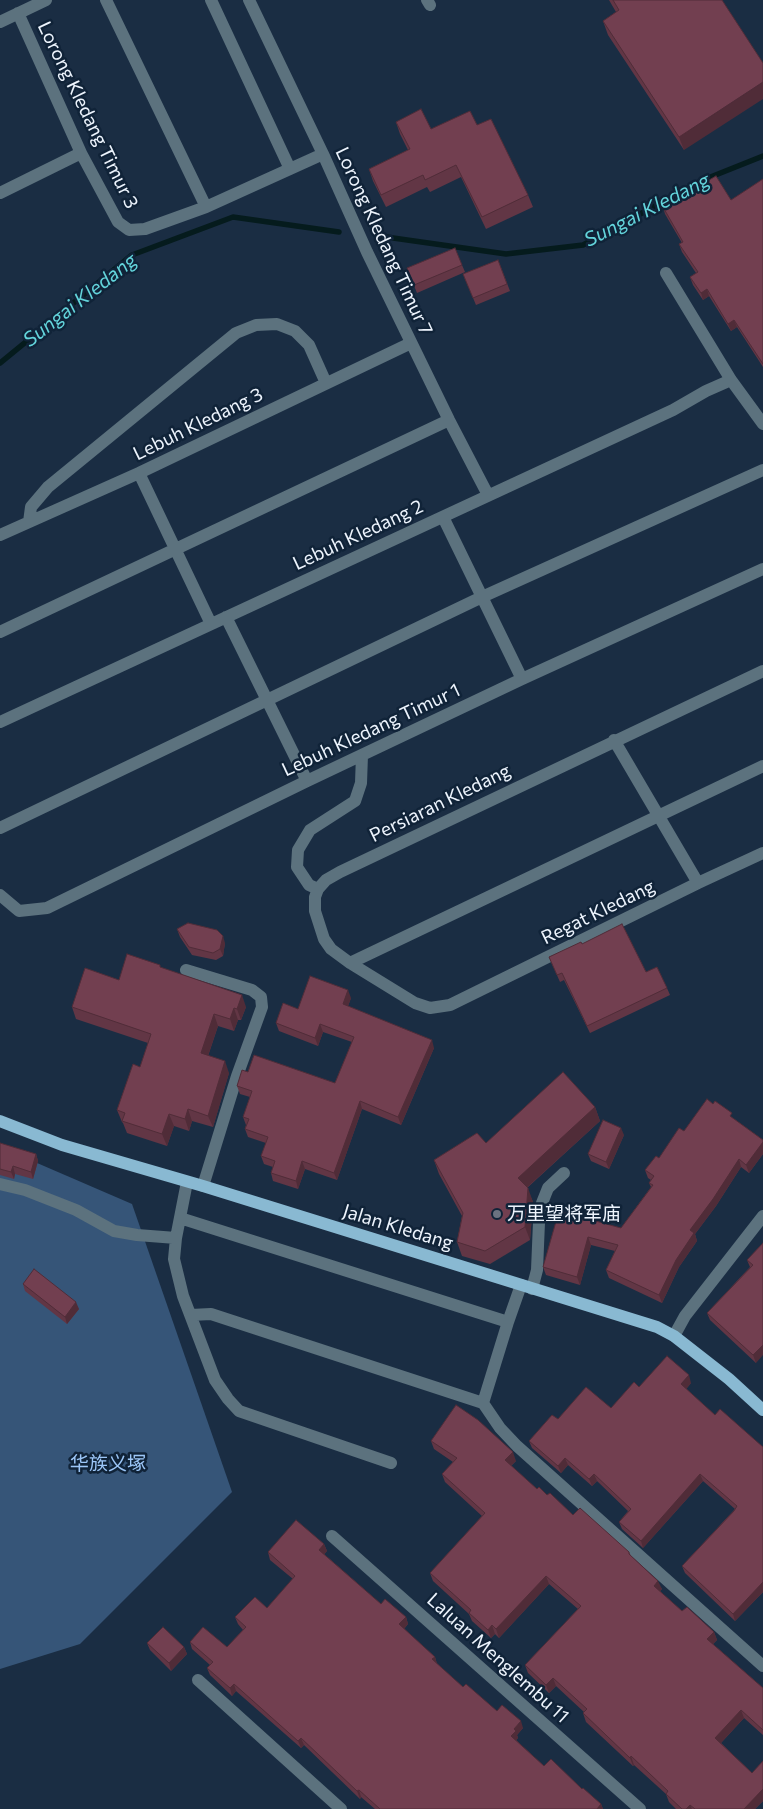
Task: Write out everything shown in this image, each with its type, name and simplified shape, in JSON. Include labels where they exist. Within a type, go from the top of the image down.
[{"type":"main road","name":"Jalan Kledang","points":[[0,1121],[62,1146],[202,1186],[656,1327],[674,1336],[730,1379],[763,1410]]},
{"type":"street","points":[[0,22],[46,0]]},
{"type":"street","points":[[106,0],[206,207]]},
{"type":"street","points":[[211,0],[290,168]]},
{"type":"street","name":"Lorong Kledang Timur 7","points":[[249,0],[448,420],[488,495]]},
{"type":"street","name":"Lorong Kledang Timur 3","points":[[18,13],[81,152],[118,222],[129,230],[145,229],[206,207],[323,154]]},
{"type":"street","points":[[0,193],[81,152]]},
{"type":"street","points":[[666,273],[731,380],[763,424]]},
{"type":"street","points":[[30,522],[31,507],[48,487],[236,333],[256,325],[277,324],[295,332],[308,345],[326,383]]},
{"type":"street","name":"Lebuh Kledang 3","points":[[0,535],[139,473],[411,343]]},
{"type":"street","name":"Lebuh Kledang 2","points":[[0,722],[673,410],[706,391],[731,380]]},
{"type":"street","points":[[0,632],[448,420]]},
{"type":"street","points":[[0,828],[482,597],[763,470]]},
{"type":"street","points":[[139,473],[211,624]]},
{"type":"street","points":[[443,517],[522,679]]},
{"type":"street","name":"Lebuh Kledang Timur 1","points":[[0,895],[19,911],[47,908],[522,679],[763,570]]},
{"type":"street","points":[[226,617],[307,781]]},
{"type":"street","name":"Persiaran Kledang","points":[[318,889],[326,880],[340,872],[614,740],[763,671]]},
{"type":"street","points":[[614,740],[698,883]]},
{"type":"street","points":[[362,755],[361,783],[355,801],[310,830],[298,850],[297,867],[309,885],[318,889],[315,897],[315,911],[324,939],[331,949],[350,963],[763,766]]},
{"type":"street","name":"Regat Kledang","points":[[350,963],[415,1003],[430,1008],[450,1005],[763,853]]},
{"type":"street","points":[[186,970],[252,990],[261,997],[262,1007],[237,1076],[202,1186]]},
{"type":"street","points":[[484,1403],[508,1322],[537,1270],[539,1222],[542,1203],[548,1188],[564,1173]]},
{"type":"street","points":[[187,1182],[176,1238],[174,1259],[183,1296],[215,1380],[228,1399],[239,1411],[391,1463]]},
{"type":"street","points":[[0,1184],[25,1190],[76,1210],[114,1231],[176,1238]]},
{"type":"street","points":[[674,1336],[685,1316],[763,1216]]},
{"type":"street","points":[[180,1218],[508,1322]]},
{"type":"street","points":[[191,1316],[211,1314],[484,1403],[500,1428],[516,1446],[763,1666]]},
{"type":"street","name":"Laluan Menglembu 11","points":[[332,1536],[640,1809]]},
{"type":"street","points":[[198,1680],[341,1809]]},
{"type":"green space","name":"华族义塚","points":[[0,1147],[132,1204],[232,1492],[80,1644],[0,1669]]},
{"type":"building","points":[[613,0],[722,0],[763,63],[763,82],[679,137],[603,21],[619,10]]},
{"type":"building","points":[[421,109],[431,129],[470,111],[477,125],[491,119],[528,195],[482,217],[456,165],[425,180],[423,175],[381,195],[369,169],[410,149],[396,122]]},
{"type":"building","points":[[716,176],[731,200],[763,179],[763,364],[734,320],[728,324],[707,289],[701,293],[690,277],[698,272],[679,244],[683,242],[663,207]]},
{"type":"building","points":[[455,248],[462,265],[414,285],[407,268]]},
{"type":"building","points":[[498,260],[507,284],[473,298],[463,274]]},
{"type":"building","points":[[188,923],[217,930],[223,936],[220,949],[213,953],[189,947],[177,929]]},
{"type":"building","points":[[622,924],[646,972],[657,967],[667,988],[587,1026],[562,973],[557,975],[549,957],[581,942],[582,944]]},
{"type":"building","points":[[127,954],[242,995],[237,1009],[234,1008],[230,1019],[214,1014],[201,1053],[225,1061],[208,1116],[188,1109],[185,1119],[169,1114],[162,1134],[122,1121],[125,1113],[117,1110],[133,1064],[140,1067],[151,1034],[72,1007],[85,968],[119,980]]},
{"type":"building","points":[[310,976],[348,990],[343,1004],[432,1040],[398,1117],[360,1101],[334,1173],[302,1161],[296,1181],[271,1173],[275,1161],[261,1156],[268,1137],[245,1129],[249,1119],[243,1117],[252,1091],[237,1086],[242,1070],[248,1072],[254,1055],[335,1083],[354,1037],[320,1024],[315,1038],[276,1023],[283,1003],[298,1009]]},
{"type":"building","points":[[563,1072],[595,1107],[518,1178],[528,1188],[525,1227],[485,1251],[457,1242],[463,1213],[434,1160],[477,1133],[486,1143]]},
{"type":"building","points":[[707,1099],[713,1104],[715,1101],[732,1113],[730,1116],[763,1140],[763,1142],[746,1165],[739,1159],[690,1230],[694,1233],[676,1260],[659,1295],[606,1270],[618,1245],[588,1237],[577,1277],[543,1267],[559,1211],[621,1228],[653,1185],[649,1183],[654,1176],[645,1170],[656,1156],[659,1158],[679,1128],[684,1131]]},
{"type":"building","points":[[603,1120],[621,1128],[606,1162],[588,1154]]},
{"type":"building","points":[[0,1143],[36,1154],[31,1172],[13,1166],[11,1172],[0,1169]]},
{"type":"building","points":[[763,1243],[763,1345],[753,1355],[707,1313],[753,1265],[747,1260]]},
{"type":"building","points":[[34,1269],[76,1302],[65,1317],[23,1284]]},
{"type":"building","points":[[667,1356],[689,1375],[681,1384],[715,1415],[720,1409],[763,1447],[763,1582],[733,1614],[682,1566],[737,1506],[700,1474],[641,1541],[619,1522],[631,1509],[594,1474],[589,1479],[565,1458],[558,1466],[529,1441],[552,1415],[558,1419],[586,1387],[611,1408],[634,1382],[639,1387]]},
{"type":"building","points":[[456,1405],[478,1420],[513,1452],[505,1460],[537,1489],[539,1487],[547,1495],[550,1493],[573,1515],[580,1508],[629,1552],[658,1581],[654,1586],[682,1611],[687,1607],[714,1632],[707,1639],[763,1688],[763,1730],[741,1710],[715,1738],[752,1773],[763,1761],[763,1789],[744,1809],[695,1809],[690,1805],[686,1809],[682,1809],[666,1794],[668,1791],[583,1713],[587,1709],[553,1678],[546,1685],[525,1665],[581,1606],[546,1576],[496,1629],[492,1625],[488,1630],[469,1613],[471,1610],[430,1573],[485,1513],[442,1474],[457,1458],[431,1441]]},
{"type":"building","points":[[296,1520],[324,1544],[319,1550],[381,1604],[385,1599],[406,1617],[399,1624],[435,1657],[432,1659],[463,1687],[466,1684],[497,1711],[502,1705],[521,1721],[511,1736],[544,1766],[551,1759],[582,1789],[601,1804],[597,1809],[380,1809],[359,1790],[357,1791],[301,1738],[298,1741],[234,1684],[230,1688],[207,1668],[213,1662],[190,1642],[203,1627],[227,1647],[246,1627],[235,1617],[255,1597],[267,1608],[295,1576],[268,1552]]},
{"type":"building","points":[[163,1627],[184,1647],[169,1663],[147,1643]]},
{"type":"waterway","name":"Sungai Kledang","points":[[379,236],[506,254],[583,245],[703,180],[763,156]]},
{"type":"waterway","name":"Sungai Kledang","points":[[0,363],[132,255],[233,217],[339,232]]},
{"type":"place","name":"万里望将军庙","points":[[497,1214]]}]
